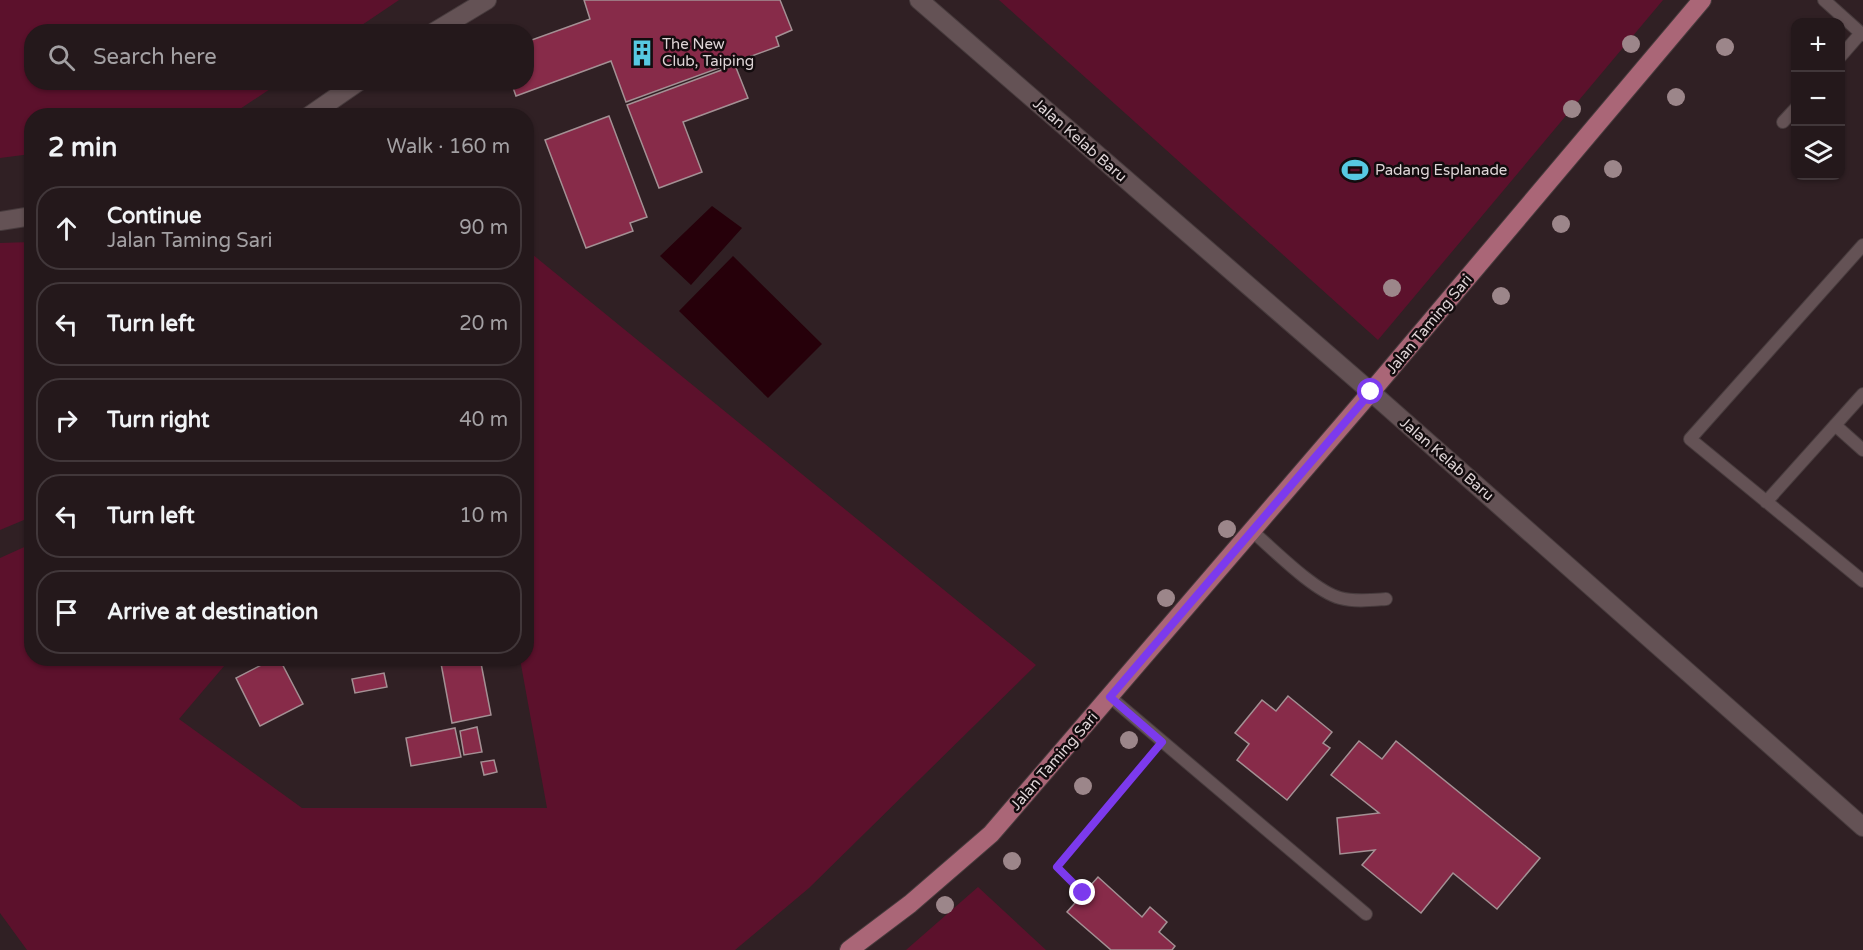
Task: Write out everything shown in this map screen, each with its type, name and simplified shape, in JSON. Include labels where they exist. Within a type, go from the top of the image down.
[{"type":"main road","name":"Jalan Taming Sari","points":[[849,950],[910,904],[991,834],[1371,392],[1702,0]]},
{"type":"street","points":[[447,24],[487,0]]},
{"type":"street","name":"Jalan Kelab Baru","points":[[919,0],[1371,392],[1863,827]]},
{"type":"street","points":[[321,108],[346,90]]},
{"type":"street","points":[[0,221],[24,217]]},
{"type":"lane","points":[[1824,0],[1862,34],[1845,52]]},
{"type":"lane","points":[[1783,123],[1791,114]]},
{"type":"lane","points":[[1863,244],[1690,439],[1863,581]]},
{"type":"lane","points":[[1766,502],[1863,394]]},
{"type":"lane","points":[[1835,425],[1863,450]]},
{"type":"lane","points":[[1252,531],[1322,590],[1341,598],[1386,599]]},
{"type":"lane","points":[[1110,697],[1366,914]]},
{"type":"path","points":[[1083,893],[1057,867],[1162,742]]},
{"type":"shaded area","points":[[0,0],[399,0],[363,24],[24,24],[24,90],[268,90],[242,108],[24,108],[24,155],[0,158]]},
{"type":"shaded area","name":"Padang Esplanade","points":[[999,0],[1663,0],[1378,340]]},
{"type":"shaded area","points":[[712,206],[742,228],[691,285],[660,256]]},
{"type":"shaded area","points":[[24,242],[24,520],[0,530],[0,243]]},
{"type":"shaded area","points":[[534,256],[1036,665],[809,888],[735,950],[27,950],[0,913],[0,558],[24,547],[24,666],[224,666],[179,719],[302,808],[547,808],[521,666],[534,666]]},
{"type":"shaded area","points":[[733,256],[822,344],[768,398],[679,311]]},
{"type":"shaded area","points":[[978,887],[1046,950],[906,950]]},
{"type":"building","name":"The New Club, Taiping","points":[[584,0],[780,0],[792,30],[776,37],[779,46],[626,102],[611,61],[534,89],[534,39],[590,19]]},
{"type":"building","points":[[735,65],[748,98],[683,122],[702,172],[659,188],[627,105]]},
{"type":"building","name":"The New Club, Taiping","points":[[514,90],[532,90],[516,96]]},
{"type":"building","points":[[609,116],[647,217],[630,223],[633,231],[586,248],[545,140]]},
{"type":"building","points":[[259,666],[283,666],[303,704],[260,726],[236,678]]},
{"type":"building","points":[[441,666],[482,666],[491,715],[452,723]]},
{"type":"building","points":[[384,673],[387,687],[355,693],[352,679]]},
{"type":"building","points":[[1288,696],[1332,732],[1323,743],[1330,748],[1287,800],[1237,760],[1249,744],[1235,733],[1262,700],[1276,711]]},
{"type":"building","points":[[477,727],[482,752],[464,755],[460,731]]},
{"type":"building","points":[[455,728],[461,757],[411,766],[406,738]]},
{"type":"building","points":[[1359,741],[1382,759],[1396,741],[1540,858],[1497,909],[1453,873],[1421,913],[1362,865],[1375,850],[1340,854],[1337,818],[1379,813],[1331,775]]},
{"type":"building","points":[[494,760],[497,772],[484,775],[481,762]]},
{"type":"building","points":[[1098,877],[1142,917],[1150,907],[1167,922],[1159,932],[1175,946],[1172,950],[1111,950],[1067,912]]},
{"type":"place","name":"The New Club, Taiping","points":[[642,53]]},
{"type":"place","name":"Padang Esplanade","points":[[1355,170]]},
{"type":"route","points":[[1083,893],[1057,867],[1162,742],[1110,697],[1371,392]]}]
